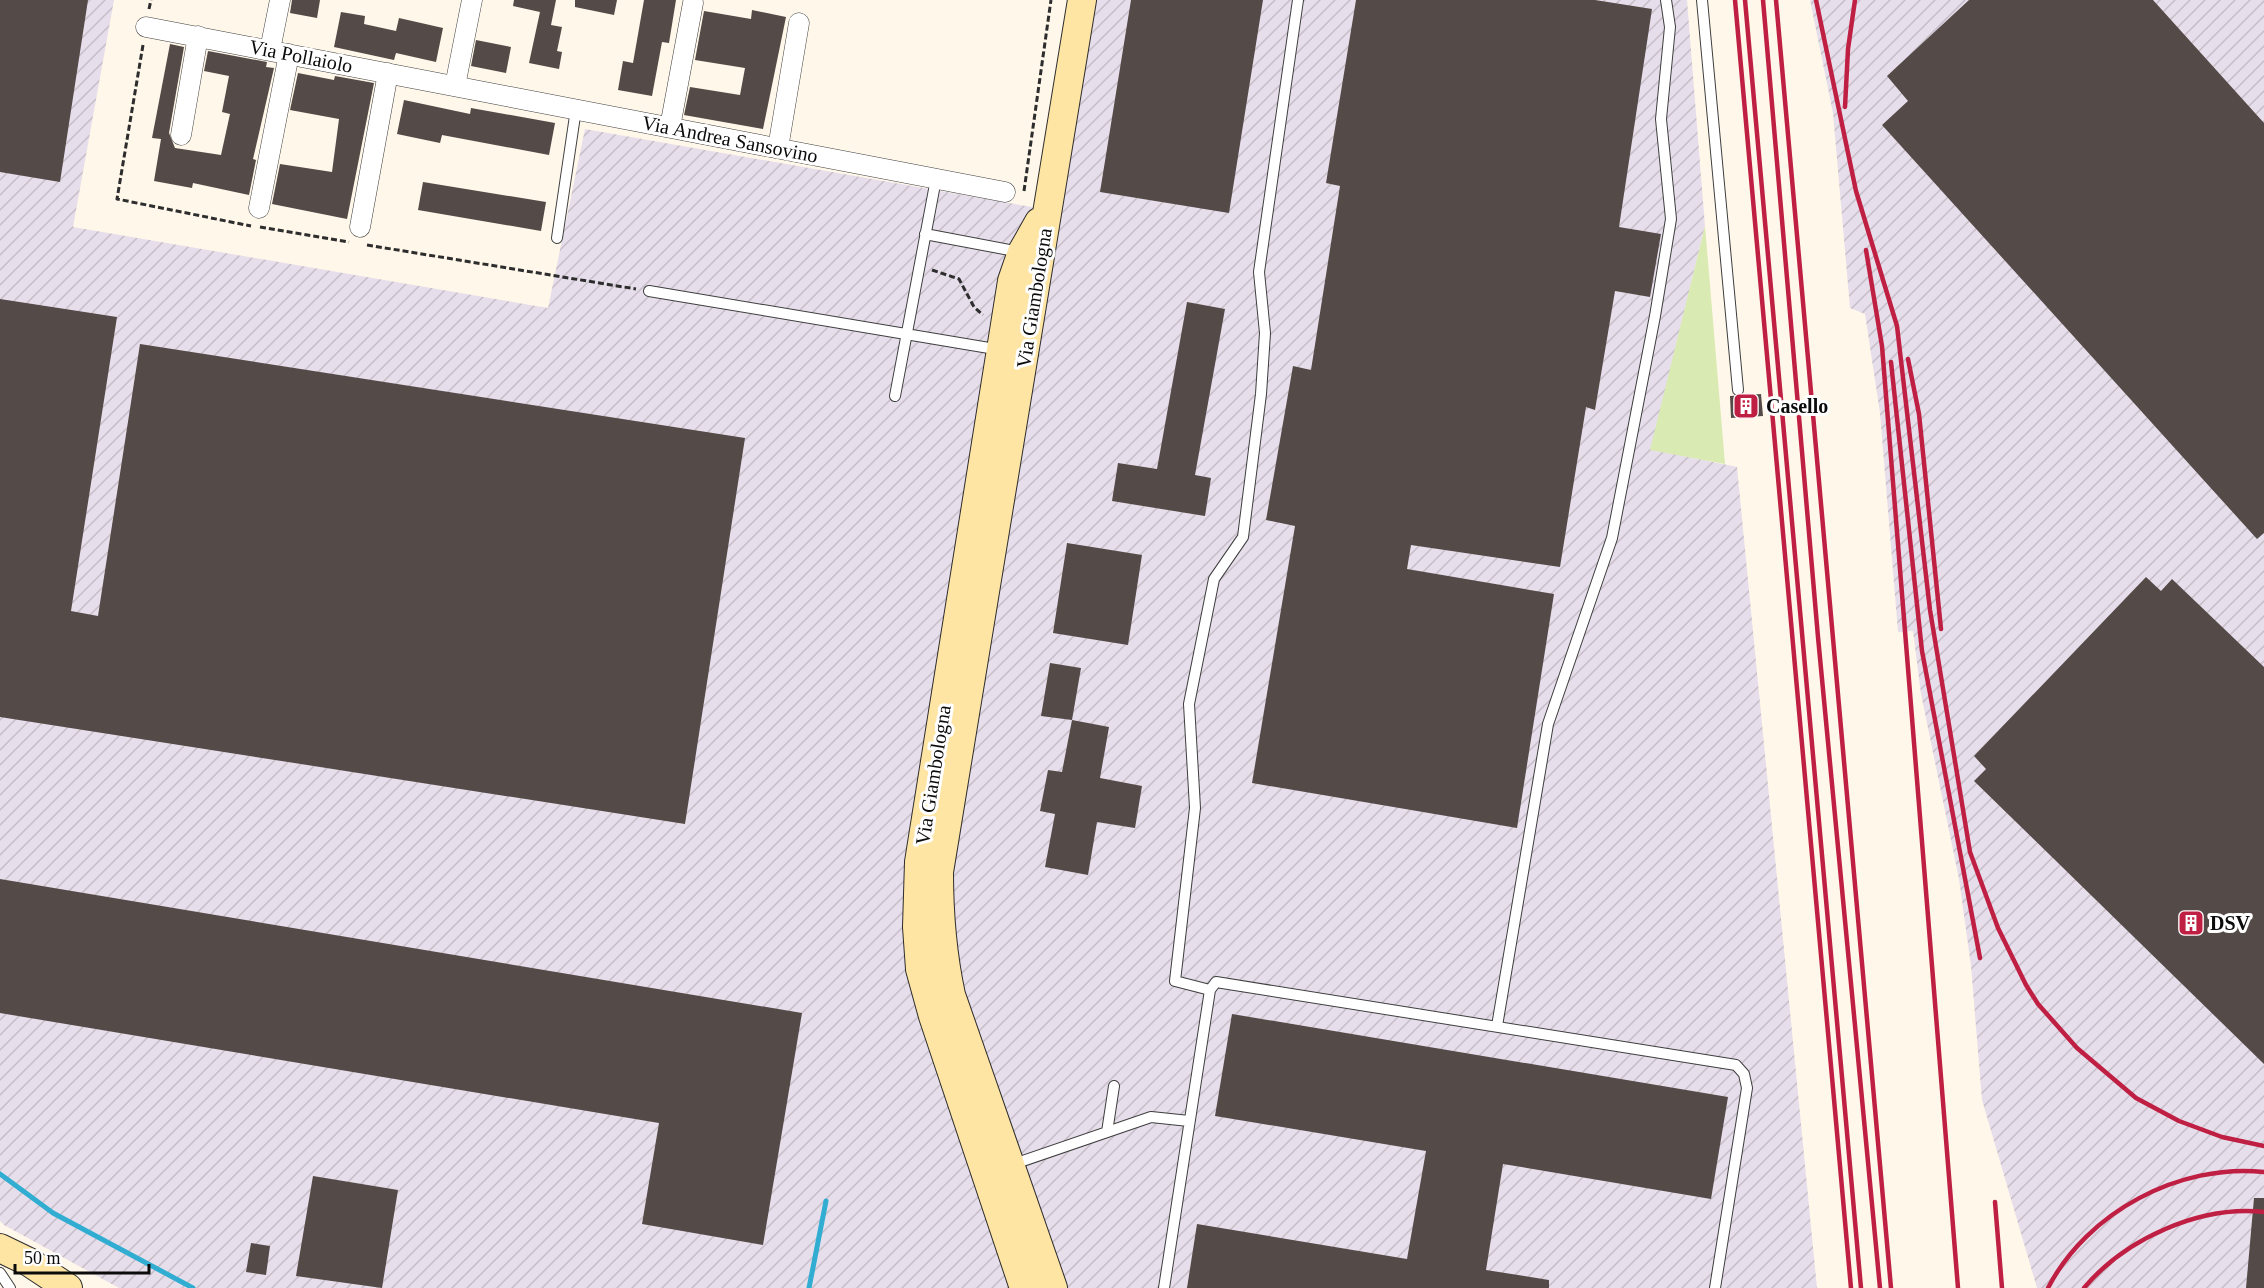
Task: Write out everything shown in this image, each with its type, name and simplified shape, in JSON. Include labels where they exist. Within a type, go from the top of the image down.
[{"type":"street","points":[[259,208],[279,52],[280,0]]},
{"type":"street","points":[[455,86],[472,0]]},
{"type":"street","name":"Via Giambologna","points":[[1024,1288],[995,1160],[943,959],[939,920],[939,872],[1082,0]]},
{"type":"street","points":[[670,127],[693,3]]},
{"type":"street","points":[[778,148],[799,23]]},
{"type":"street","name":"Via Pollaiolo","points":[[146,27],[455,86]]},
{"type":"street","points":[[181,135],[198,36]]},
{"type":"street","points":[[360,227],[387,73]]},
{"type":"street","name":"Via Andrea Sansovino","points":[[455,86],[1005,192]]},
{"type":"street","name":"Via Giambologna","points":[[1049,205],[1022,252],[1012,281],[1008,351],[919,862],[916,927],[920,969],[933,1016],[1053,1288]]},
{"type":"street","name":"Via Giambologna","points":[[972,675],[970,628],[983,503]]},
{"type":"street","points":[[0,1249],[50,1288]]},
{"type":"street","points":[[0,1249],[29,1262],[68,1288]]},
{"type":"lane","points":[[1210,990],[1175,981],[1195,808],[1189,704],[1214,579],[1243,537],[1262,374],[1264,333],[1259,272],[1298,0]]},
{"type":"lane","points":[[1497,1026],[1548,724],[1612,538],[1657,305],[1671,219],[1660,119],[1670,27],[1666,0]]},
{"type":"lane","points":[[1702,0],[1738,390]]},
{"type":"lane","points":[[557,238],[576,110]]},
{"type":"lane","points":[[895,396],[936,178]]},
{"type":"lane","points":[[925,234],[1022,252]]},
{"type":"lane","points":[[649,291],[1008,351]]},
{"type":"lane","points":[[1164,1288],[1210,990],[1213,983],[1222,983],[1726,1062],[1741,1070],[1747,1088],[1715,1288]]},
{"type":"lane","points":[[1107,1132],[1114,1086]]},
{"type":"lane","points":[[995,1160],[1107,1132],[1151,1117],[1189,1120]]},
{"type":"lane","points":[[0,1273],[10,1288]]},
{"type":"path","points":[[151,0],[117,200],[207,218],[649,291]]},
{"type":"path","points":[[1005,192],[1024,194],[1051,0]]},
{"type":"path","points":[[931,270],[959,279],[974,307],[984,315]]},
{"type":"shaded area","points":[[0,0],[114,0],[73,227],[548,308],[585,129],[1061,212],[1097,0],[1687,0],[1705,226],[1651,449],[1737,467],[1817,1288],[119,1288],[4,1225],[0,1221]]},
{"type":"shaded area","points":[[1810,0],[2264,0],[2264,1288],[2037,1288],[1982,1100],[1971,966],[1959,879],[1921,694],[1913,631],[1898,632],[1880,413],[1865,314],[1850,308],[1833,113]]},
{"type":"green space","points":[[1705,226],[1725,464],[1650,450]]},
{"type":"building","points":[[0,0],[88,0],[60,182],[0,172]]},
{"type":"building","points":[[292,0],[320,0],[317,18],[290,13]]},
{"type":"building","points":[[514,0],[556,0],[551,25],[562,27],[557,51],[562,52],[559,69],[529,63],[540,12],[513,6]]},
{"type":"building","points":[[575,0],[617,0],[614,15],[575,7]]},
{"type":"building","points":[[644,0],[676,0],[669,43],[662,42],[652,96],[618,90],[623,61],[633,63]]},
{"type":"building","points":[[1131,0],[1263,0],[1229,213],[1100,192]]},
{"type":"building","points":[[1356,0],[1595,0],[1652,9],[1619,227],[1661,234],[1650,297],[1615,291],[1595,410],[1586,407],[1560,567],[1411,545],[1407,569],[1554,594],[1517,828],[1252,783],[1295,526],[1266,520],[1293,366],[1311,370],[1340,186],[1326,183]]},
{"type":"building","points":[[1969,0],[2153,0],[2264,123],[2264,533],[2257,539],[1882,125],[1908,101],[1887,76]]},
{"type":"building","points":[[752,10],[786,17],[763,129],[684,115],[690,87],[740,95],[745,68],[695,60],[704,11],[751,19]]},
{"type":"building","points":[[341,12],[365,16],[364,24],[396,31],[399,18],[443,28],[436,62],[396,53],[394,60],[334,47]]},
{"type":"building","points":[[476,40],[511,47],[506,73],[471,66]]},
{"type":"building","points":[[170,44],[184,47],[169,133],[175,148],[221,155],[230,114],[222,112],[229,76],[204,71],[208,51],[267,62],[266,67],[274,68],[253,159],[256,160],[249,195],[193,183],[192,188],[154,181],[161,139],[152,138]]},
{"type":"building","points":[[298,73],[334,80],[335,76],[374,83],[347,219],[272,204],[280,164],[332,172],[339,119],[290,110]]},
{"type":"building","points":[[404,100],[470,114],[471,108],[555,123],[549,155],[442,135],[440,143],[397,134]]},
{"type":"building","points":[[423,182],[546,202],[541,231],[418,210]]},
{"type":"building","points":[[0,299],[117,317],[71,611],[98,616],[140,344],[745,438],[685,824],[0,717]]},
{"type":"building","points":[[1187,302],[1225,309],[1195,475],[1211,478],[1205,516],[1112,501],[1118,463],[1157,469]]},
{"type":"building","name":"Casello","points":[[1761,394],[1763,416],[1731,418],[1730,396]]},
{"type":"building","points":[[1067,543],[1142,555],[1128,645],[1053,633]]},
{"type":"building","name":"DSV","points":[[2146,577],[2161,591],[2172,579],[2264,667],[2264,1064],[1974,781],[1986,769],[1974,756]]},
{"type":"building","points":[[1050,663],[1081,668],[1072,720],[1041,716]]},
{"type":"building","points":[[1072,720],[1109,727],[1100,778],[1142,786],[1135,828],[1097,822],[1088,875],[1045,867],[1055,814],[1040,811],[1048,770],[1062,772]]},
{"type":"building","points":[[0,879],[802,1013],[763,1245],[642,1224],[659,1123],[0,1013]]},
{"type":"building","points":[[1232,1014],[1728,1097],[1711,1199],[1503,1164],[1486,1270],[1549,1280],[1549,1288],[1187,1288],[1197,1224],[1407,1259],[1426,1151],[1215,1116]]},
{"type":"building","points":[[313,1176],[398,1190],[382,1288],[296,1276]]},
{"type":"building","points":[[2254,1198],[2264,1198],[2264,1288],[2246,1288]]},
{"type":"building","points":[[251,1243],[270,1246],[266,1275],[246,1272]]},
{"type":"waterway","points":[[0,1174],[53,1213],[193,1288]]},
{"type":"waterway","points":[[809,1288],[826,1201]]},
{"type":"railway","points":[[1735,0],[1851,1288]]},
{"type":"railway","points":[[1745,0],[1861,1288]]},
{"type":"railway","points":[[1763,0],[1818,637],[1880,1288]]},
{"type":"railway","points":[[1776,0],[1891,1288]]},
{"type":"railway","points":[[1816,0],[1856,191],[1897,326],[1930,610],[1970,852],[1998,928],[2038,1004],[2077,1048],[2136,1098],[2179,1121],[2222,1137],[2264,1146]]},
{"type":"railway","points":[[1845,107],[1848,49],[1855,0]]},
{"type":"railway","points":[[1866,250],[1882,346],[1958,1288]]},
{"type":"railway","points":[[1908,359],[1919,414],[1941,629]]},
{"type":"railway","points":[[1891,362],[1922,651],[1980,958]]},
{"type":"railway","points":[[2048,1288],[2065,1261],[2086,1237],[2111,1216],[2139,1198],[2169,1185],[2200,1176],[2232,1171],[2264,1172]]},
{"type":"railway","points":[[1995,1202],[2002,1288]]},
{"type":"railway","points":[[2084,1288],[2120,1254],[2165,1229],[2215,1214],[2240,1211],[2264,1212]]},
{"type":"place","name":"Casello","points":[[1746,406]]},
{"type":"place","name":"DSV","points":[[2191,923]]}]
